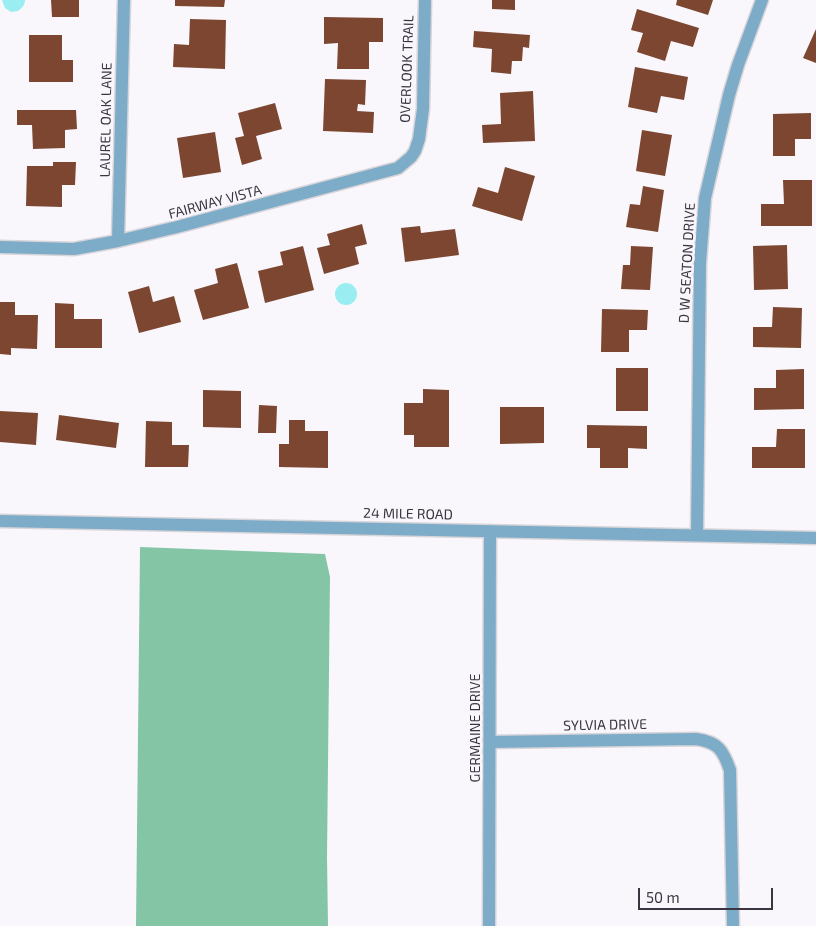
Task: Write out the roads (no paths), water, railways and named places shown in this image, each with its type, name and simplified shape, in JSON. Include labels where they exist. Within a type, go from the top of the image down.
[{"type":"street","name":"LAUREL OAK LANE","points":[[118,241],[124,0]]},
{"type":"street","name":"OVERLOOK TRAIL","points":[[418,139],[423,101],[425,0]]},
{"type":"street","name":"D W SEATON DRIVE","points":[[697,535],[700,263],[705,198],[729,95],[762,0]]},
{"type":"street","name":"FAIRWAY VISTA","points":[[0,247],[74,249],[177,227],[398,168],[411,157],[418,139]]},
{"type":"street","name":"24 MILE ROAD","points":[[0,521],[816,538]]},
{"type":"street","name":"GERMAINE DRIVE","points":[[489,926],[490,531]]},
{"type":"street","name":"SYLVIA DRIVE","points":[[490,742],[696,739],[710,741],[718,747],[725,757],[730,770],[734,926]]},
{"type":"water","points":[[2,0],[25,0],[24,5],[18,11],[11,12],[5,8]]},
{"type":"water","points":[[346,283],[354,286],[357,294],[354,302],[346,305],[338,302],[335,294],[338,286]]}]
